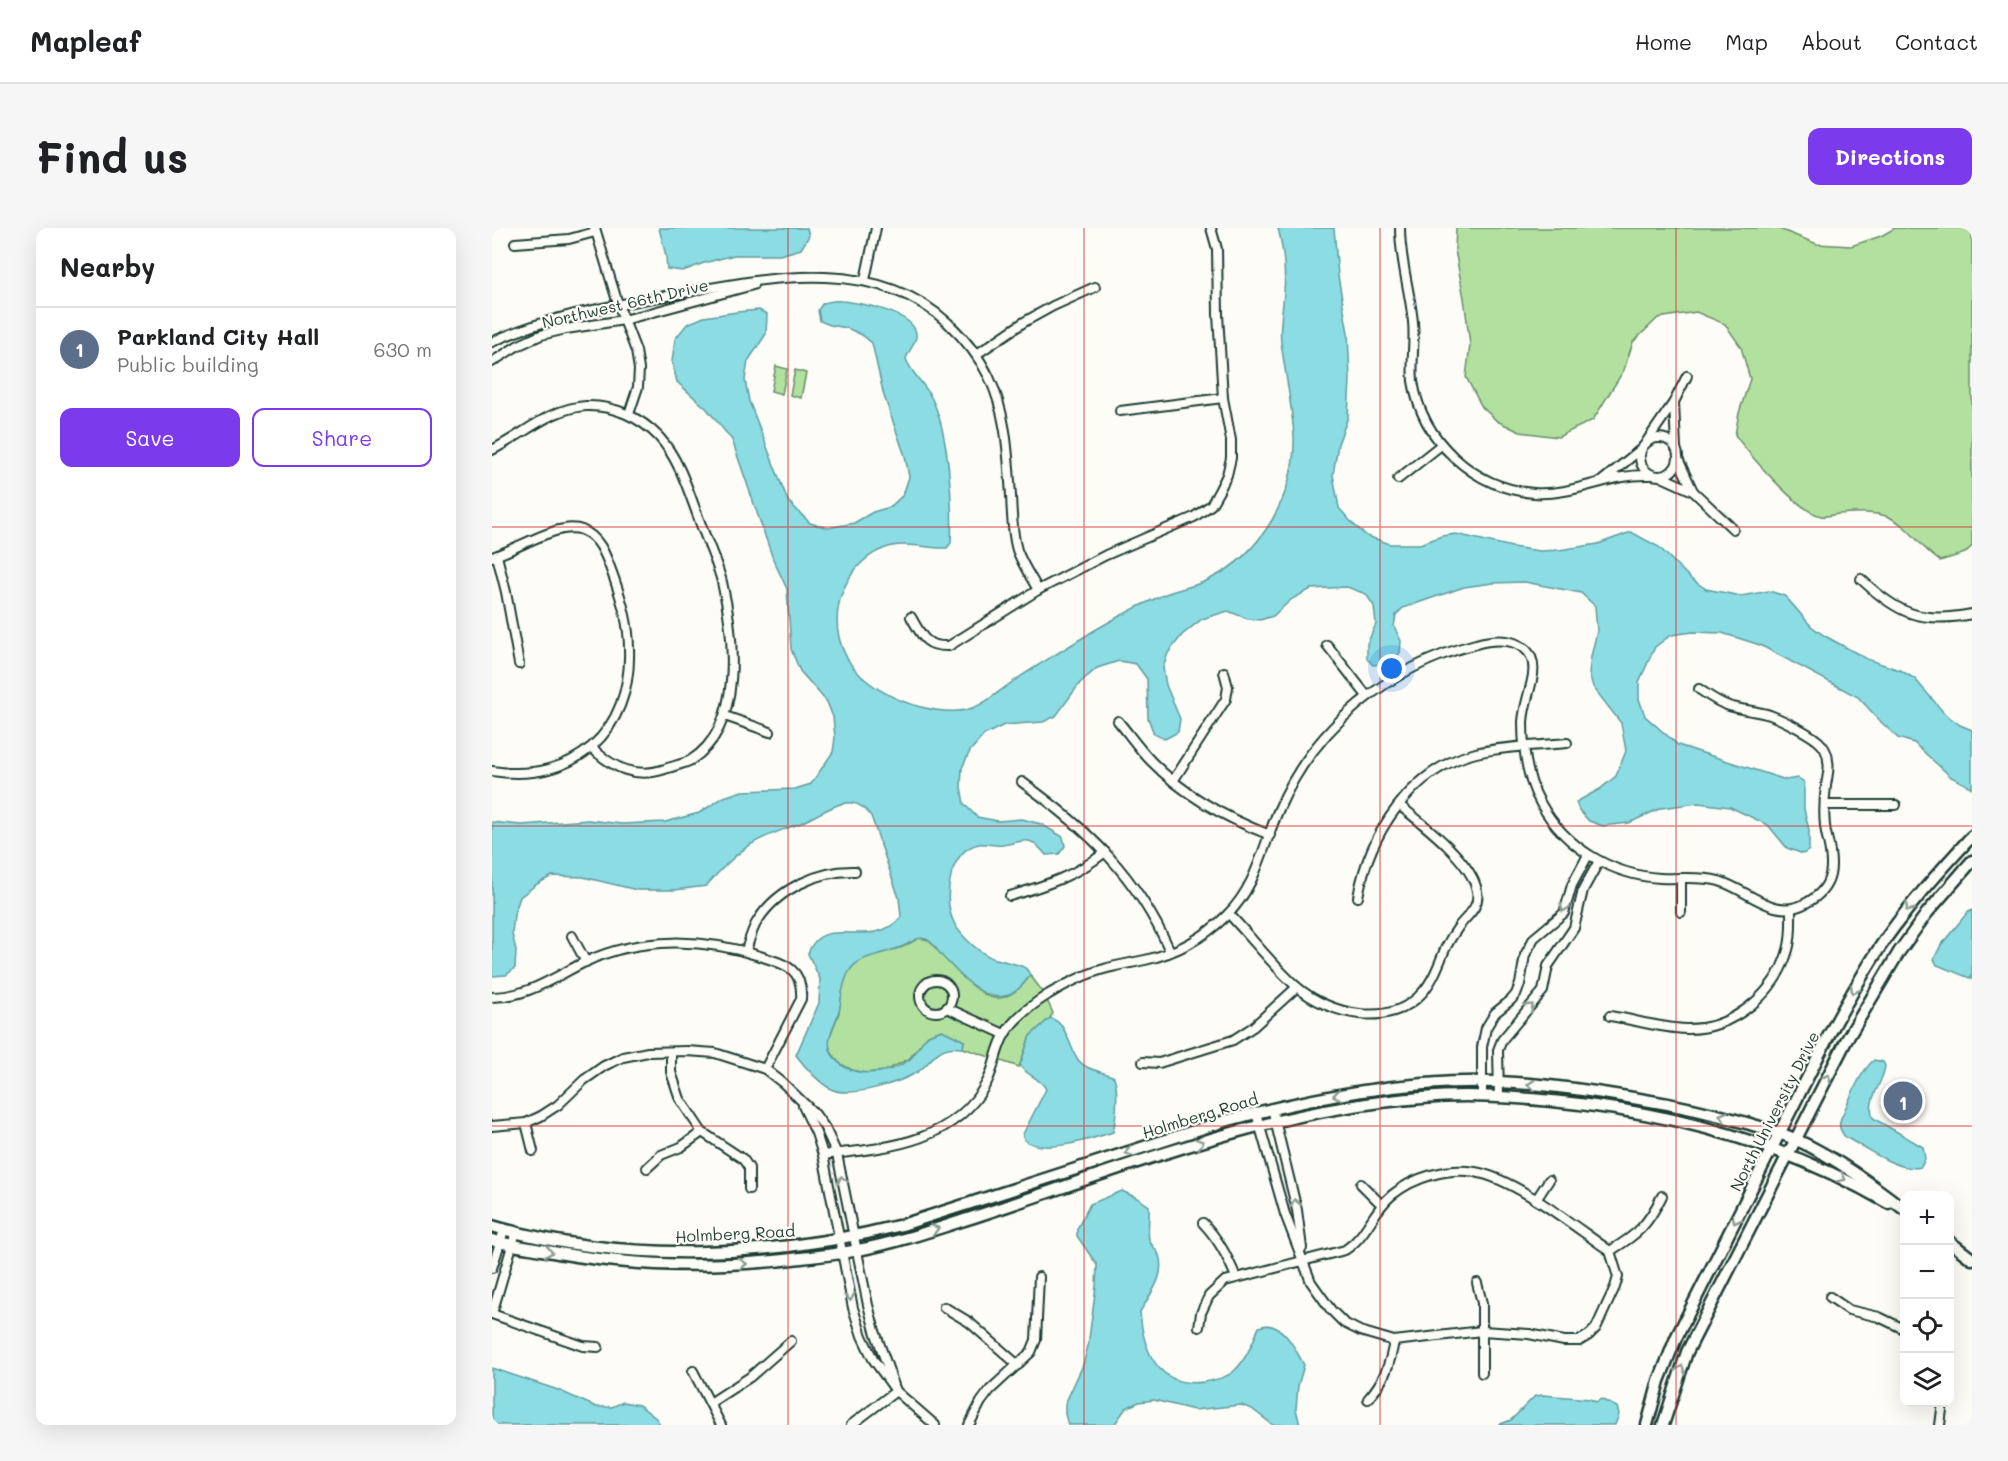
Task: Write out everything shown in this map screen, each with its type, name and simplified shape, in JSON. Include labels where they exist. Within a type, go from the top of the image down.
[{"type":"street","points":[[865,280],[876,228]]},
{"type":"street","points":[[911,617],[926,641],[936,646],[949,646],[1038,590],[1106,555],[1186,521],[1211,504],[1220,492],[1227,475],[1231,458],[1231,440],[1223,398],[1217,249],[1211,228]]},
{"type":"street","points":[[1400,228],[1401,255],[1413,325],[1413,382],[1425,417],[1441,445],[1455,459],[1491,483],[1512,490],[1535,493],[1555,493],[1628,475],[1662,477],[1693,491],[1733,529]]},
{"type":"street","points":[[515,243],[569,239],[595,230],[618,304],[636,351],[639,369],[638,387],[629,414]]},
{"type":"street","name":"Northwest 66th Drive","points":[[492,342],[538,324],[618,304],[769,279],[823,277],[865,280],[915,299],[940,316],[962,336],[977,354],[999,400],[1005,426],[1012,527],[1018,551],[1038,590]]},
{"type":"street","name":"Northwest 66th Drive","points":[[492,362],[517,346],[541,335],[624,320],[769,279]]},
{"type":"street","points":[[977,354],[1024,322],[1095,287]]},
{"type":"street","points":[[1599,482],[1640,450],[1674,402],[1687,376]]},
{"type":"street","points":[[1119,411],[1223,398]]},
{"type":"street","points":[[1674,402],[1678,459],[1693,491]]},
{"type":"street","points":[[492,450],[551,415],[567,409],[587,406],[629,414],[659,437],[676,462],[722,580],[731,645],[729,696],[725,716],[705,747],[691,760],[659,772],[639,773],[621,770],[606,762],[592,748]]},
{"type":"street","points":[[1646,442],[1662,438],[1676,448]]},
{"type":"street","points":[[1398,479],[1441,445]]},
{"type":"street","points":[[1640,450],[1642,467],[1650,475]]},
{"type":"street","points":[[1662,477],[1674,470],[1678,459]]},
{"type":"street","points":[[492,771],[514,774],[558,768],[592,748],[615,718],[628,677],[630,650],[628,626],[602,547],[582,530],[570,528],[552,531],[495,556],[506,592],[519,664]]},
{"type":"street","points":[[1861,579],[1884,600],[1913,614],[1928,618],[1972,614]]},
{"type":"street","points":[[823,1155],[919,1140],[939,1131],[975,1100],[987,1081],[1004,1034],[1033,1004],[1078,979],[1103,969],[1151,959],[1193,942],[1229,914],[1244,894],[1260,864],[1280,807],[1316,746],[1367,696],[1392,678],[1451,650],[1485,641],[1503,640],[1517,643],[1531,656],[1534,676],[1523,717],[1524,747],[1533,789],[1543,809],[1557,827],[1588,855],[1633,874],[1714,880],[1739,889],[1761,903],[1774,908],[1791,909],[1804,904],[1824,887],[1833,861],[1826,835],[1828,756],[1815,739],[1774,717],[1727,705],[1699,689]]},
{"type":"street","points":[[1327,645],[1367,696]]},
{"type":"street","points":[[1173,781],[1226,699],[1228,687],[1224,672]]},
{"type":"street","points":[[725,716],[770,732]]},
{"type":"street","points":[[1118,721],[1151,761],[1173,781],[1211,809],[1238,823],[1270,835]]},
{"type":"street","points":[[1358,897],[1361,878],[1370,851],[1383,827],[1415,787],[1435,771],[1459,758],[1478,752],[1567,743]]},
{"type":"street","points":[[1022,782],[1090,836],[1121,868],[1160,928],[1170,951]]},
{"type":"street","points":[[1229,914],[1297,987],[1315,1000],[1334,1009],[1373,1014],[1392,1011],[1410,1004],[1422,993],[1433,977],[1448,942],[1474,909],[1478,900],[1474,881],[1453,852],[1399,805]]},
{"type":"street","points":[[1825,805],[1896,805]]},
{"type":"street","name":"North University Drive","points":[[1647,1425],[1659,1381],[1676,1338],[1830,1033],[1880,948],[1915,901],[1972,836]]},
{"type":"street","points":[[1010,896],[1047,885],[1089,865],[1105,852]]},
{"type":"street","points":[[1482,1096],[1482,1047],[1486,1028],[1495,1013],[1516,994],[1525,955],[1534,938],[1564,913],[1572,885],[1588,855]]},
{"type":"street","points":[[1499,1096],[1498,1050],[1502,1040],[1543,991],[1548,966],[1574,928],[1583,890],[1599,861]]},
{"type":"street","name":"North University Drive","points":[[1663,1425],[1687,1352],[1845,1041],[1899,952],[1927,913],[1972,861]]},
{"type":"street","points":[[746,951],[757,922],[779,898],[792,889],[825,874],[837,871],[855,872]]},
{"type":"street","points":[[1681,879],[1681,912]]},
{"type":"street","points":[[1610,1016],[1688,1029],[1712,1025],[1734,1017],[1747,1008],[1775,981],[1789,949],[1792,931],[1791,909]]},
{"type":"street","points":[[572,936],[586,962]]},
{"type":"street","points":[[492,997],[513,995],[532,989],[586,962],[626,948],[655,943],[686,942],[746,951],[783,963],[792,969],[799,979],[801,988],[801,999],[765,1069]]},
{"type":"street","points":[[947,1008],[952,995],[948,985],[931,981],[924,985],[920,996],[924,1007],[933,1012],[947,1008],[1004,1034]]},
{"type":"street","points":[[1143,1062],[1159,1063],[1233,1040],[1253,1027],[1297,987]]},
{"type":"street","points":[[492,1126],[526,1123],[558,1105],[584,1080],[604,1066],[648,1052],[715,1053],[765,1069],[815,1114],[825,1128],[837,1154],[875,1331],[896,1391]]},
{"type":"street","points":[[670,1052],[670,1072],[680,1099],[702,1132],[743,1159],[749,1168],[749,1189]]},
{"type":"street","name":"Holmberg Road","points":[[492,1226],[604,1247],[698,1252],[762,1249],[854,1237],[961,1208],[1215,1124],[1272,1108],[1375,1089],[1483,1082],[1581,1089],[1676,1104],[1779,1133],[1796,1139],[1844,1165],[1900,1207]]},
{"type":"street","name":"Holmberg Road","points":[[496,1241],[580,1257],[651,1265],[698,1266],[761,1263],[857,1251],[954,1223],[1260,1125],[1328,1110],[1422,1098],[1482,1096],[1579,1104],[1673,1119],[1724,1132],[1788,1154],[1833,1173],[1900,1208]]},
{"type":"street","points":[[799,1098],[816,1133],[823,1155],[853,1308],[862,1336],[873,1359],[896,1391],[935,1425]]},
{"type":"street","points":[[1272,1108],[1297,1210],[1303,1261]]},
{"type":"street","points":[[1199,1328],[1201,1313],[1209,1296],[1225,1281],[1236,1277],[1303,1261],[1345,1250],[1357,1242],[1382,1205],[1393,1194],[1409,1184],[1448,1172],[1474,1172],[1494,1177],[1536,1200],[1610,1251],[1618,1277],[1616,1287],[1596,1328],[1578,1341],[1564,1341],[1529,1334],[1482,1331],[1394,1341],[1360,1331],[1344,1323],[1319,1296],[1311,1282],[1303,1261],[1285,1214],[1256,1113]]},
{"type":"street","points":[[526,1123],[532,1150]]},
{"type":"street","points":[[647,1168],[661,1155],[681,1147],[702,1132]]},
{"type":"street","points":[[1536,1200],[1549,1180]]},
{"type":"street","points":[[1361,1184],[1382,1205]]},
{"type":"street","points":[[1610,1251],[1633,1237],[1645,1226],[1662,1196]]},
{"type":"street","points":[[1203,1223],[1225,1250],[1236,1277]]},
{"type":"street","points":[[492,1268],[496,1241],[504,1230]]},
{"type":"street","points":[[516,1232],[492,1314],[583,1346],[598,1347]]},
{"type":"street","points":[[1954,1245],[1972,1259]]},
{"type":"street","points":[[969,1425],[990,1390],[1031,1352],[1036,1340],[1039,1277]]},
{"type":"street","points":[[1477,1283],[1482,1303],[1482,1373]]},
{"type":"street","points":[[1830,1297],[1849,1310],[1879,1317],[1900,1327]]},
{"type":"street","points":[[944,1307],[969,1323],[1018,1365]]},
{"type":"street","points":[[710,1403],[750,1377],[791,1341]]},
{"type":"street","points":[[1368,1399],[1379,1387],[1386,1374],[1394,1341]]},
{"type":"street","points":[[693,1371],[721,1425]]},
{"type":"street","points":[[850,1425],[896,1391]]},
{"type":"street","points":[[1940,1425],[1942,1407]]},
{"type":"green space","points":[[1456,228],[1777,228],[1817,244],[1851,246],[1881,236],[1895,228],[1972,228],[1972,546],[1965,553],[1940,561],[1903,526],[1889,517],[1864,513],[1821,516],[1811,512],[1787,493],[1735,435],[1739,413],[1750,379],[1741,347],[1725,324],[1696,312],[1658,318],[1633,342],[1624,370],[1593,420],[1558,437],[1520,432],[1497,421],[1482,407],[1466,377],[1470,345],[1455,250]]},
{"type":"green space","points":[[776,366],[787,369],[782,394],[771,391]]},
{"type":"green space","points":[[795,370],[806,373],[801,398],[790,395]]},
{"type":"green space","points":[[919,938],[929,940],[974,986],[992,998],[999,998],[1014,992],[1030,975],[1043,992],[1053,1013],[1030,1036],[1019,1067],[963,1048],[964,1041],[942,1030],[928,1035],[909,1059],[885,1071],[864,1073],[839,1063],[831,1052],[828,1041],[839,1013],[842,988],[848,972],[859,959],[903,947]]},
{"type":"water","points":[[659,228],[807,228],[809,236],[801,249],[780,255],[734,255],[683,271],[667,269]]},
{"type":"water","points":[[1278,228],[1334,228],[1338,276],[1348,333],[1350,379],[1348,417],[1338,444],[1333,475],[1339,508],[1367,536],[1390,544],[1420,544],[1442,536],[1456,534],[1540,551],[1598,544],[1631,532],[1659,547],[1691,579],[1706,589],[1741,596],[1769,591],[1785,596],[1811,626],[1867,659],[1902,671],[1915,679],[1945,714],[1960,725],[1972,730],[1972,788],[1951,777],[1914,743],[1898,738],[1858,697],[1760,645],[1722,633],[1693,632],[1671,635],[1655,647],[1639,682],[1639,699],[1645,716],[1678,745],[1786,780],[1798,778],[1804,782],[1804,809],[1809,830],[1809,850],[1803,854],[1787,848],[1768,825],[1730,807],[1698,803],[1661,808],[1629,823],[1603,826],[1589,821],[1579,810],[1576,802],[1600,789],[1616,776],[1626,751],[1621,723],[1593,687],[1589,673],[1597,631],[1595,606],[1581,593],[1525,582],[1493,583],[1464,587],[1403,608],[1396,615],[1394,626],[1401,641],[1400,653],[1390,663],[1373,665],[1367,659],[1367,644],[1376,624],[1374,606],[1366,594],[1347,587],[1311,589],[1292,599],[1273,616],[1260,620],[1248,619],[1228,611],[1202,619],[1182,635],[1168,653],[1163,668],[1166,685],[1180,719],[1178,732],[1165,739],[1154,734],[1148,718],[1147,679],[1136,664],[1119,661],[1097,668],[1080,683],[1056,716],[1043,722],[1004,725],[984,735],[970,751],[962,768],[961,787],[964,804],[977,817],[998,821],[1022,819],[1041,824],[1063,837],[1065,846],[1059,854],[1046,855],[1030,841],[999,845],[979,844],[969,848],[955,864],[948,898],[954,924],[973,946],[994,958],[1022,966],[1030,975],[1019,989],[1007,996],[996,997],[973,986],[951,966],[931,942],[922,938],[865,959],[851,968],[846,977],[839,1012],[829,1042],[832,1054],[847,1068],[868,1073],[900,1065],[912,1057],[930,1034],[942,1030],[964,1041],[963,1048],[944,1049],[919,1071],[911,1075],[875,1088],[849,1092],[838,1091],[820,1081],[796,1055],[819,1003],[820,979],[808,954],[814,942],[824,935],[835,933],[876,932],[889,927],[901,917],[899,898],[871,816],[863,807],[855,804],[846,803],[833,807],[756,841],[732,859],[706,886],[675,890],[637,890],[583,877],[552,876],[520,897],[514,915],[512,934],[516,950],[515,968],[506,975],[492,976],[492,822],[521,825],[588,820],[622,824],[665,822],[699,813],[724,797],[742,791],[795,789],[811,784],[833,752],[835,737],[833,717],[827,702],[800,671],[791,649],[787,589],[773,559],[732,440],[707,409],[677,382],[672,362],[675,339],[687,324],[704,317],[737,312],[759,310],[767,314],[766,334],[748,361],[745,380],[749,401],[788,501],[810,523],[828,528],[854,523],[873,512],[890,507],[903,495],[909,477],[905,456],[884,396],[872,343],[847,328],[820,321],[818,310],[823,303],[832,301],[860,304],[898,315],[908,321],[914,329],[916,337],[906,359],[931,397],[942,429],[949,468],[951,543],[947,548],[892,546],[876,552],[863,562],[852,574],[844,589],[837,621],[839,638],[845,654],[858,673],[888,695],[921,707],[941,711],[962,711],[983,703],[1031,670],[1116,618],[1169,593],[1205,582],[1229,568],[1260,538],[1272,520],[1289,479],[1294,436],[1281,342],[1285,276]]},
{"type":"water","points":[[1972,910],[1972,979],[1937,965],[1934,959],[1941,945]]},
{"type":"water","points":[[1050,1018],[1061,1025],[1079,1061],[1091,1069],[1114,1077],[1117,1096],[1113,1132],[1080,1142],[1055,1146],[1043,1146],[1024,1140],[1023,1134],[1046,1089],[1020,1065],[1030,1036]]},
{"type":"water","points":[[1874,1060],[1883,1062],[1885,1066],[1873,1098],[1871,1111],[1873,1118],[1923,1147],[1925,1159],[1921,1167],[1912,1168],[1893,1163],[1845,1137],[1841,1130],[1840,1121],[1851,1095],[1864,1071]]},
{"type":"water","points":[[1122,1191],[1149,1206],[1149,1239],[1161,1263],[1156,1285],[1140,1312],[1149,1353],[1156,1364],[1164,1373],[1188,1383],[1220,1378],[1231,1373],[1242,1362],[1259,1327],[1267,1325],[1274,1327],[1286,1336],[1304,1365],[1298,1386],[1296,1409],[1300,1425],[1273,1425],[1252,1409],[1241,1405],[1194,1410],[1154,1400],[1139,1402],[1126,1408],[1114,1425],[1068,1425],[1065,1404],[1083,1365],[1088,1346],[1097,1265],[1077,1236],[1077,1229],[1090,1204]]},
{"type":"water","points":[[492,1368],[558,1390],[596,1407],[612,1407],[623,1402],[639,1405],[657,1419],[660,1425],[492,1425]]},
{"type":"water","points":[[1535,1396],[1590,1399],[1596,1402],[1601,1399],[1617,1407],[1619,1414],[1615,1425],[1498,1425],[1511,1420]]},
{"type":"place","name":"Parkland City Hall","points":[[1903,1101]]}]
